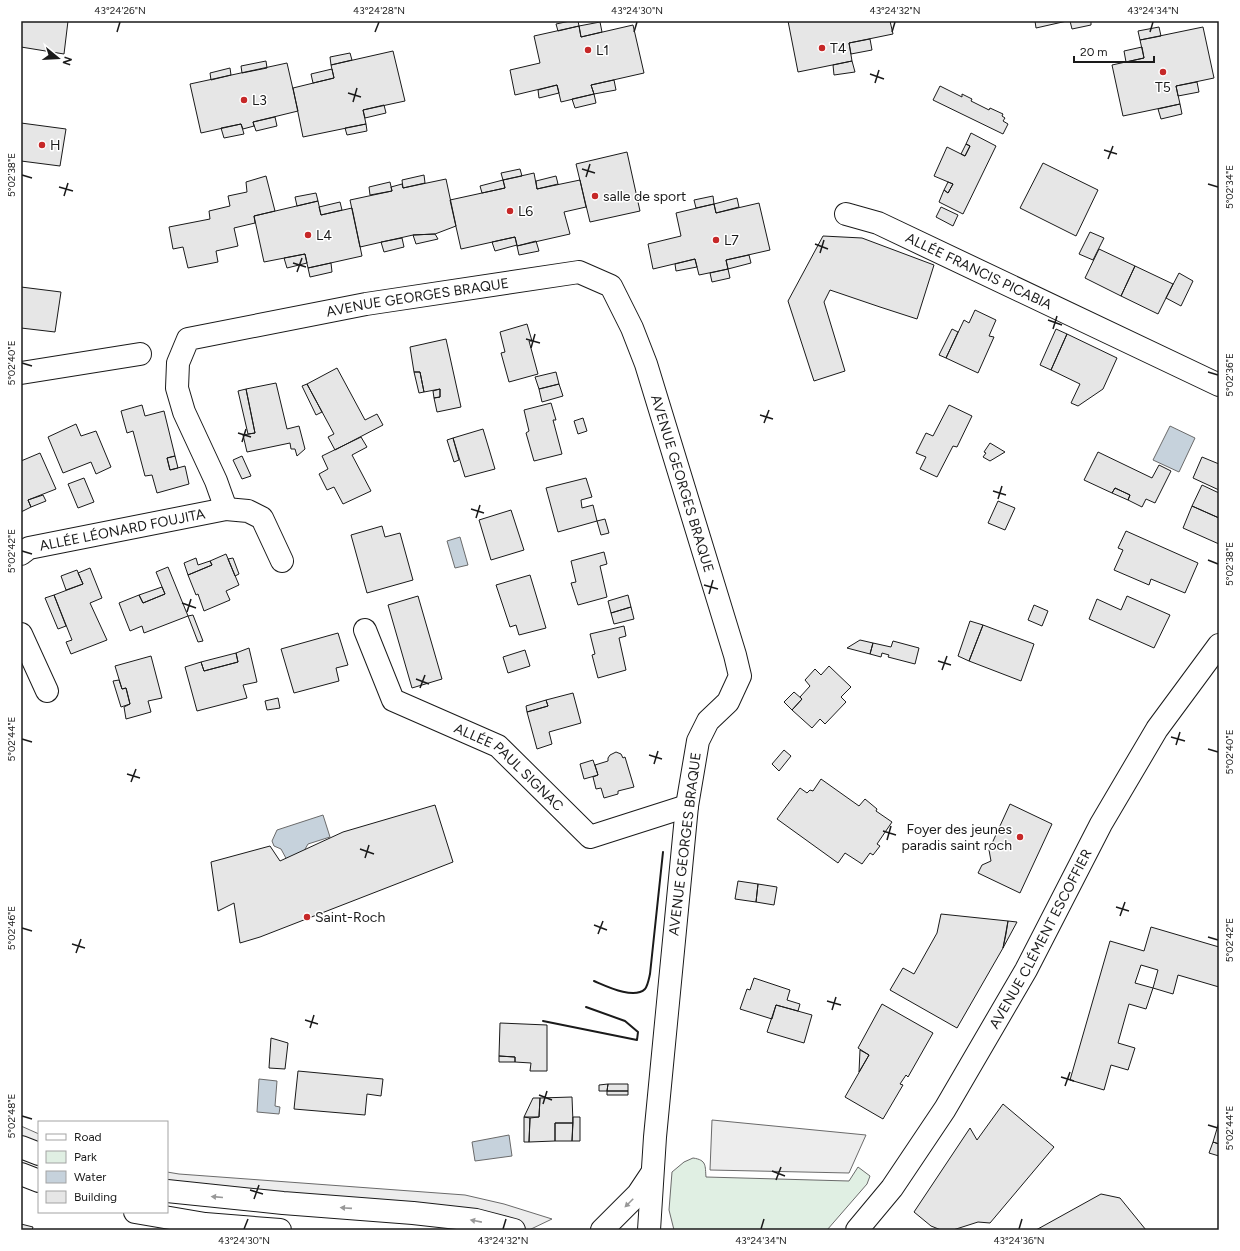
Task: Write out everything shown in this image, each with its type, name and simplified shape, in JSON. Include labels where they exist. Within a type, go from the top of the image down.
[{"type":"street","name":"ALLÉE FRANCIS PICABIA","points":[[846,214],[878,223],[1219,385]]},
{"type":"street","name":"AVENUE GEORGES BRAQUE","points":[[188,339],[366,304],[579,272],[611,286],[632,328],[646,364],[736,655],[740,676],[728,702],[708,720],[698,741],[687,806],[655,1130],[649,1230]]},
{"type":"street","name":"ALLÉE LÉONARD FOUJITA","points":[[188,339],[178,363],[177,388],[184,412],[216,481],[226,509]]},
{"type":"street","points":[[21,373],[140,354]]},
{"type":"street","name":"ALLÉE LÉONARD FOUJITA","points":[[21,554],[29,548],[226,509],[248,511],[262,518],[282,561]]},
{"type":"street","name":"ALLÉE PAUL SIGNAC","points":[[365,630],[393,700],[498,746],[590,838],[687,806]]},
{"type":"street","points":[[21,634],[47,691]]},
{"type":"street","name":"AVENUE CLÉMENT ESCOFFIER","points":[[857,1230],[892,1188],[945,1108],[1022,977],[1101,824],[1157,729],[1219,645]]},
{"type":"street","points":[[21,1147],[38,1154]]},
{"type":"street","points":[[602,1230],[638,1194],[653,1172]]},
{"type":"street","points":[[21,1174],[38,1181]]},
{"type":"street","points":[[851,1230],[892,1188]]},
{"type":"street","points":[[168,1192],[413,1213],[476,1220],[514,1230]]},
{"type":"street","points":[[141,1213],[205,1224],[280,1230]]},
{"type":"green space","points":[[693,1158],[703,1162],[706,1177],[849,1181],[858,1167],[870,1176],[867,1184],[827,1230],[674,1230],[669,1210],[672,1172],[684,1162]]},
{"type":"shaded area","points":[[712,1120],[866,1135],[849,1173],[710,1170]]},
{"type":"shaded area","points":[[21,1126],[38,1134],[38,1153],[21,1147]]},
{"type":"shaded area","points":[[168,1172],[465,1195],[504,1204],[552,1219],[529,1230],[509,1230],[168,1190]]},
{"type":"water","points":[[1170,426],[1195,438],[1179,472],[1153,460]]},
{"type":"water","points":[[460,537],[468,565],[455,568],[447,541]]},
{"type":"water","points":[[323,815],[330,837],[308,844],[304,851],[287,860],[281,849],[274,846],[272,841],[277,830]]},
{"type":"water","points":[[259,1079],[277,1081],[275,1106],[280,1107],[279,1114],[257,1112]]},
{"type":"water","points":[[509,1135],[512,1156],[475,1161],[472,1142]]},
{"type":"building","points":[[21,21],[68,21],[64,54],[21,47]]},
{"type":"building","points":[[578,21],[579,26],[558,31],[556,24]]},
{"type":"building","name":"T4","points":[[788,21],[890,21],[893,34],[849,43],[852,61],[798,72]]},
{"type":"building","points":[[1035,21],[1067,21],[1036,28]]},
{"type":"building","points":[[1070,21],[1091,21],[1091,25],[1072,29]]},
{"type":"building","points":[[600,22],[602,32],[581,37],[579,26]]},
{"type":"building","name":"L1","points":[[633,25],[644,73],[591,85],[594,94],[561,102],[557,85],[515,95],[510,70],[540,63],[534,36],[579,26],[581,37]]},
{"type":"building","points":[[1159,27],[1161,36],[1140,40],[1138,31]]},
{"type":"building","name":"T5","points":[[1203,27],[1214,78],[1176,86],[1180,104],[1123,116],[1112,65],[1144,58],[1140,40]]},
{"type":"building","points":[[870,39],[872,50],[851,54],[849,43]]},
{"type":"building","points":[[1142,47],[1144,58],[1126,62],[1124,51]]},
{"type":"building","points":[[393,51],[405,101],[363,110],[366,124],[303,137],[293,88],[334,78],[331,65]]},
{"type":"building","points":[[350,53],[352,60],[331,65],[330,57]]},
{"type":"building","points":[[266,61],[267,68],[242,73],[241,66]]},
{"type":"building","points":[[852,61],[855,72],[834,75],[833,65]]},
{"type":"building","name":"L3","points":[[287,63],[298,111],[253,122],[254,126],[243,129],[241,124],[201,133],[190,84]]},
{"type":"building","points":[[230,68],[231,75],[211,80],[210,73]]},
{"type":"building","points":[[332,69],[334,78],[313,83],[311,74]]},
{"type":"building","points":[[614,80],[616,90],[594,94],[591,85]]},
{"type":"building","points":[[1197,82],[1199,92],[1178,96],[1176,86]]},
{"type":"building","points":[[557,85],[559,93],[539,98],[538,90]]},
{"type":"building","points":[[940,86],[962,97],[962,94],[972,99],[971,101],[989,110],[990,108],[1003,114],[1002,116],[1005,118],[1003,121],[1008,124],[1003,134],[933,100]]},
{"type":"building","points":[[594,94],[596,103],[575,108],[572,99]]},
{"type":"building","points":[[1180,104],[1182,114],[1161,119],[1158,109]]},
{"type":"building","points":[[384,105],[386,113],[365,118],[363,110]]},
{"type":"building","points":[[275,117],[277,126],[256,131],[253,122]]},
{"type":"building","name":"H","points":[[21,123],[66,129],[60,166],[21,161]]},
{"type":"building","points":[[241,124],[244,134],[224,138],[221,128]]},
{"type":"building","points":[[366,124],[367,131],[347,135],[345,128]]},
{"type":"building","points":[[971,133],[996,146],[963,214],[939,202],[944,190],[948,193],[953,184],[934,176],[947,147],[965,156],[970,146],[966,144]]},
{"type":"building","points":[[966,144],[970,146],[965,156],[961,154]]},
{"type":"building","points":[[627,152],[640,211],[590,222],[576,164]]},
{"type":"building","points":[[1043,163],[1098,190],[1076,236],[1020,208]]},
{"type":"building","points":[[520,169],[522,176],[503,180],[501,173]]},
{"type":"building","name":"L6","points":[[534,173],[537,189],[580,180],[586,207],[564,212],[570,234],[517,246],[515,237],[461,249],[450,200],[505,188],[503,180]]},
{"type":"building","points":[[424,175],[425,183],[403,188],[402,180]]},
{"type":"building","points":[[266,176],[275,211],[254,216],[255,223],[234,228],[238,246],[216,251],[218,262],[188,268],[183,247],[173,249],[169,227],[210,219],[209,211],[230,206],[228,196],[247,192],[246,182]]},
{"type":"building","points":[[556,176],[558,184],[537,189],[536,181]]},
{"type":"building","points":[[446,179],[456,226],[435,234],[413,235],[360,247],[350,200],[392,191],[391,187],[402,184],[403,188]]},
{"type":"building","points":[[503,180],[505,188],[482,193],[480,186]]},
{"type":"building","points":[[390,182],[392,191],[370,195],[369,187]]},
{"type":"building","points":[[948,182],[953,184],[948,193],[944,190]]},
{"type":"building","points":[[316,193],[318,201],[297,206],[295,197]]},
{"type":"building","points":[[713,196],[714,204],[696,208],[694,200]]},
{"type":"building","points":[[737,198],[739,207],[716,213],[714,204]]},
{"type":"building","name":"L4","points":[[318,201],[321,215],[352,208],[362,256],[308,268],[305,254],[264,262],[254,216]]},
{"type":"building","points":[[340,202],[342,210],[321,215],[319,207]]},
{"type":"building","name":"L7","points":[[759,203],[770,250],[726,260],[728,269],[699,275],[695,259],[653,269],[648,244],[681,236],[676,213],[714,204],[716,213]]},
{"type":"building","points":[[941,207],[958,215],[953,226],[936,217]]},
{"type":"building","points":[[1090,232],[1104,238],[1093,260],[1079,254]]},
{"type":"building","points":[[435,234],[438,239],[416,244],[413,235]]},
{"type":"building","points":[[823,236],[862,238],[934,265],[917,319],[830,290],[824,302],[845,371],[814,381],[788,301]]},
{"type":"building","points":[[515,237],[517,245],[495,251],[492,242]]},
{"type":"building","points":[[402,238],[404,247],[384,252],[381,242]]},
{"type":"building","points":[[536,241],[539,251],[519,255],[517,246]]},
{"type":"building","points":[[1099,249],[1135,266],[1121,296],[1085,278]]},
{"type":"building","points":[[305,254],[307,263],[287,268],[284,258]]},
{"type":"building","points":[[749,255],[751,263],[728,269],[726,260]]},
{"type":"building","points":[[695,259],[697,267],[676,271],[675,264]]},
{"type":"building","points":[[331,263],[332,272],[310,277],[308,268]]},
{"type":"building","points":[[1135,266],[1173,284],[1158,314],[1121,296]]},
{"type":"building","points":[[728,269],[730,278],[712,282],[710,273]]},
{"type":"building","points":[[1179,273],[1193,281],[1181,306],[1166,298]]},
{"type":"building","points":[[21,287],[61,292],[55,332],[21,328]]},
{"type":"building","points":[[975,310],[996,320],[989,336],[994,337],[978,373],[946,358],[964,320],[969,323]]},
{"type":"building","points":[[527,324],[532,341],[529,341],[538,374],[509,382],[501,353],[505,352],[500,332]]},
{"type":"building","points":[[952,329],[958,332],[946,358],[939,355]]},
{"type":"building","points":[[1056,329],[1067,334],[1051,370],[1040,365]]},
{"type":"building","points":[[1067,334],[1117,358],[1103,389],[1078,406],[1071,403],[1080,384],[1051,370]]},
{"type":"building","points":[[446,339],[461,407],[437,412],[434,398],[440,397],[440,389],[424,392],[420,372],[414,372],[410,347]]},
{"type":"building","points":[[337,368],[365,420],[377,414],[383,425],[335,450],[328,437],[334,434],[307,384]]},
{"type":"building","points":[[414,372],[420,372],[424,392],[419,393]]},
{"type":"building","points":[[556,372],[559,384],[539,389],[535,377]]},
{"type":"building","points":[[276,383],[287,429],[299,426],[305,449],[297,456],[295,449],[291,449],[290,443],[247,452],[243,435],[255,433],[246,389]]},
{"type":"building","points":[[307,384],[322,412],[316,415],[302,386]]},
{"type":"building","points":[[559,384],[563,396],[542,402],[539,389]]},
{"type":"building","points":[[246,389],[255,433],[248,434],[238,391]]},
{"type":"building","points":[[440,389],[440,397],[434,398],[433,391]]},
{"type":"building","points":[[551,403],[556,420],[553,420],[562,454],[534,461],[526,433],[529,431],[524,410]]},
{"type":"building","points":[[142,405],[145,416],[164,411],[175,456],[167,458],[170,470],[185,466],[189,484],[157,493],[152,475],[145,476],[133,431],[127,433],[121,411]]},
{"type":"building","points":[[949,405],[972,416],[957,447],[953,446],[937,477],[920,469],[926,457],[916,453],[926,433],[933,436]]},
{"type":"building","points":[[583,418],[587,431],[578,434],[574,421]]},
{"type":"building","points":[[76,424],[81,436],[96,431],[111,467],[96,474],[91,462],[63,473],[48,437]]},
{"type":"building","points":[[483,429],[495,469],[465,477],[453,438]]},
{"type":"building","points":[[361,437],[367,447],[352,455],[371,491],[343,504],[334,487],[327,490],[319,474],[328,469],[322,456]]},
{"type":"building","points":[[453,438],[459,460],[454,462],[447,440]]},
{"type":"building","points":[[990,443],[1005,452],[990,461],[983,457],[986,453],[984,452]]},
{"type":"building","points":[[1098,452],[1152,478],[1159,465],[1171,471],[1155,503],[1146,499],[1142,507],[1128,500],[1130,495],[1115,488],[1112,493],[1084,480]]},
{"type":"building","points":[[40,453],[56,489],[28,500],[31,507],[21,512],[21,461]]},
{"type":"building","points":[[175,456],[178,468],[170,470],[167,458]]},
{"type":"building","points":[[242,456],[251,476],[242,479],[233,460]]},
{"type":"building","points":[[1202,457],[1219,464],[1219,490],[1193,478]]},
{"type":"building","points":[[84,478],[94,502],[78,508],[68,484]]},
{"type":"building","points":[[586,478],[592,497],[581,500],[582,508],[593,505],[597,521],[558,532],[546,488]]},
{"type":"building","points":[[1202,485],[1219,493],[1219,518],[1192,506]]},
{"type":"building","points":[[1115,488],[1130,495],[1128,500],[1112,493]]},
{"type":"building","points":[[43,495],[46,501],[31,507],[28,500]]},
{"type":"building","points":[[998,501],[1015,508],[1005,530],[988,523]]},
{"type":"building","points":[[1192,506],[1219,518],[1219,544],[1183,528]]},
{"type":"building","points":[[511,510],[524,550],[491,560],[479,520]]},
{"type":"building","points":[[605,519],[609,533],[601,535],[597,521]]},
{"type":"building","points":[[382,526],[385,537],[400,533],[413,580],[367,593],[351,535]]},
{"type":"building","points":[[1126,531],[1198,563],[1185,593],[1151,579],[1149,585],[1114,570],[1123,550],[1118,548]]},
{"type":"building","points":[[604,552],[607,564],[600,566],[607,597],[578,605],[571,583],[576,582],[571,561]]},
{"type":"building","points":[[226,554],[239,585],[226,591],[230,600],[204,611],[198,594],[196,595],[188,575],[212,565],[210,561]]},
{"type":"building","points":[[196,558],[198,565],[210,561],[212,565],[188,575],[184,563]]},
{"type":"building","points":[[233,558],[239,574],[235,576],[228,559]]},
{"type":"building","points":[[168,567],[188,616],[144,633],[142,626],[130,631],[119,603],[139,595],[143,603],[165,594],[156,572]]},
{"type":"building","points":[[90,568],[102,598],[90,603],[107,640],[71,654],[66,642],[72,640],[54,595],[83,584],[78,573]]},
{"type":"building","points":[[77,570],[83,584],[66,590],[61,576]]},
{"type":"building","points":[[530,575],[546,628],[519,635],[516,625],[510,627],[496,585]]},
{"type":"building","points":[[162,587],[165,594],[143,603],[139,595]]},
{"type":"building","points":[[54,595],[66,626],[58,629],[45,598]]},
{"type":"building","points":[[628,595],[631,607],[611,613],[608,601]]},
{"type":"building","points":[[418,596],[442,679],[412,688],[388,605]]},
{"type":"building","points":[[1127,596],[1170,615],[1154,648],[1089,619],[1097,599],[1121,610]]},
{"type":"building","points":[[1034,605],[1048,611],[1042,626],[1028,620]]},
{"type":"building","points":[[631,607],[634,619],[614,624],[611,613]]},
{"type":"building","points":[[193,615],[203,641],[198,642],[188,616]]},
{"type":"building","points":[[970,621],[983,625],[969,661],[958,656]]},
{"type":"building","points":[[983,625],[1034,644],[1021,681],[969,661]]},
{"type":"building","points":[[624,626],[626,636],[619,638],[626,670],[598,678],[592,655],[595,654],[590,634]]},
{"type":"building","points":[[338,633],[348,665],[336,668],[339,681],[294,693],[281,649]]},
{"type":"building","points":[[860,640],[873,643],[870,654],[847,648]]},
{"type":"building","points":[[893,641],[919,648],[915,664],[888,657],[889,655],[882,653],[881,657],[870,654],[873,643],[891,647]]},
{"type":"building","points":[[249,648],[257,682],[243,685],[247,698],[197,711],[185,667],[201,662],[204,671],[238,662],[236,653]]},
{"type":"building","points":[[525,650],[530,666],[508,673],[503,657]]},
{"type":"building","points":[[236,653],[238,662],[204,671],[201,662]]},
{"type":"building","points":[[151,656],[162,698],[148,701],[151,712],[126,719],[124,707],[130,704],[126,688],[122,689],[115,666]]},
{"type":"building","points":[[829,666],[851,687],[841,697],[846,702],[825,724],[820,719],[812,728],[792,710],[802,699],[800,697],[810,686],[805,680],[815,669],[821,675]]},
{"type":"building","points":[[119,680],[122,689],[126,688],[130,704],[121,707],[113,681]]},
{"type":"building","points":[[794,692],[802,699],[792,710],[784,702]]},
{"type":"building","points":[[573,693],[581,723],[549,732],[552,744],[537,749],[527,712],[548,706],[546,700]]},
{"type":"building","points":[[278,698],[280,708],[267,710],[265,701]]},
{"type":"building","points":[[546,700],[548,706],[527,712],[526,706]]},
{"type":"building","points":[[784,750],[791,756],[779,771],[772,764]]},
{"type":"building","points":[[616,752],[621,754],[623,758],[625,757],[634,787],[618,791],[618,794],[604,798],[601,788],[596,789],[593,777],[598,775],[595,765],[608,761],[610,755]]},
{"type":"building","points":[[593,760],[598,775],[584,779],[580,764]]},
{"type":"building","points":[[821,779],[859,806],[865,799],[877,809],[876,811],[892,822],[877,844],[880,846],[873,855],[870,853],[862,864],[845,853],[838,863],[777,819],[800,788],[807,793],[810,790],[813,791]]},
{"type":"building","name":"Foyer des jeunes paradis saint roch","points":[[1010,804],[1052,824],[1020,893],[978,873],[982,865],[991,861],[989,850]]},
{"type":"building","points":[[435,805],[453,862],[260,937],[240,943],[234,903],[218,911],[211,862],[270,846],[280,861],[343,832]]},
{"type":"building","points":[[738,881],[758,884],[756,902],[735,899]]},
{"type":"building","points":[[758,884],[777,887],[774,905],[756,902]]},
{"type":"building","points":[[941,914],[1008,921],[1003,948],[957,1028],[890,990],[903,968],[914,974],[937,933]]},
{"type":"building","points":[[1008,921],[1017,922],[1003,948],[1006,934]]},
{"type":"building","points":[[1151,927],[1219,947],[1219,987],[1178,975],[1173,994],[1153,988],[1146,1009],[1129,1004],[1118,1043],[1135,1048],[1128,1070],[1111,1065],[1104,1090],[1070,1080],[1110,941],[1144,951]],"holes":[[[1141,965],[1158,970],[1153,988],[1135,983]]]},
{"type":"building","points":[[754,978],[790,990],[787,1000],[800,1004],[798,1011],[776,1005],[772,1019],[740,1009],[747,989],[750,990]]},
{"type":"building","points":[[882,1004],[933,1033],[908,1077],[906,1075],[900,1084],[903,1085],[883,1119],[845,1097],[869,1055],[858,1048]]},
{"type":"building","points":[[776,1005],[812,1015],[804,1043],[767,1032]]},
{"type":"building","points":[[500,1023],[547,1025],[547,1071],[530,1071],[531,1063],[515,1062],[515,1057],[499,1056]]},
{"type":"building","points":[[271,1038],[288,1043],[285,1069],[269,1068]]},
{"type":"building","points":[[860,1050],[869,1055],[859,1072]]},
{"type":"building","points":[[499,1056],[515,1057],[515,1062],[499,1062]]},
{"type":"building","points":[[298,1071],[383,1079],[381,1096],[367,1094],[365,1115],[294,1109]]},
{"type":"building","points":[[608,1084],[607,1091],[599,1091],[599,1085]]},
{"type":"building","points":[[608,1084],[628,1084],[628,1091],[607,1091]]},
{"type":"building","points":[[607,1091],[628,1091],[628,1095],[607,1095]]},
{"type":"building","points":[[572,1097],[573,1123],[555,1123],[555,1141],[529,1142],[530,1118],[539,1117],[540,1098]]},
{"type":"building","points":[[533,1098],[540,1098],[539,1117],[524,1117]]},
{"type":"building","points":[[1003,1104],[1054,1147],[990,1223],[978,1222],[953,1230],[941,1230],[931,1226],[914,1212],[970,1128],[977,1140]]},
{"type":"building","points":[[524,1117],[530,1118],[529,1142],[524,1142]]},
{"type":"building","points":[[573,1117],[580,1117],[580,1141],[572,1141]]},
{"type":"building","points":[[1219,1122],[1219,1144],[1213,1142]]},
{"type":"building","points":[[555,1123],[573,1123],[572,1141],[555,1141]]},
{"type":"building","points":[[1213,1142],[1219,1144],[1219,1156],[1209,1153]]},
{"type":"building","points":[[1101,1194],[1120,1198],[1146,1230],[1036,1230]]},
{"type":"building","points":[[21,1224],[33,1227],[32,1230],[21,1230]]},
{"type":"wall","points":[[594,981],[627,993],[640,992],[645,989],[650,974],[663,852]]},
{"type":"wall","points":[[543,1021],[637,1040],[638,1032],[625,1021],[586,1007]]},
{"type":"place","name":"T4","points":[[822,48]]},
{"type":"place","name":"L1","points":[[588,50]]},
{"type":"place","name":"T5","points":[[1163,72]]},
{"type":"place","name":"L3","points":[[244,100]]},
{"type":"place","name":"H","points":[[42,145]]},
{"type":"place","name":"salle de sport","points":[[595,196]]},
{"type":"place","name":"L6","points":[[510,211]]},
{"type":"place","name":"L4","points":[[308,235]]},
{"type":"place","name":"L7","points":[[716,240]]},
{"type":"place","name":"Foyer des jeunes paradis saint roch","points":[[1020,837]]},
{"type":"place","name":"Saint-Roch","points":[[307,917]]}]
